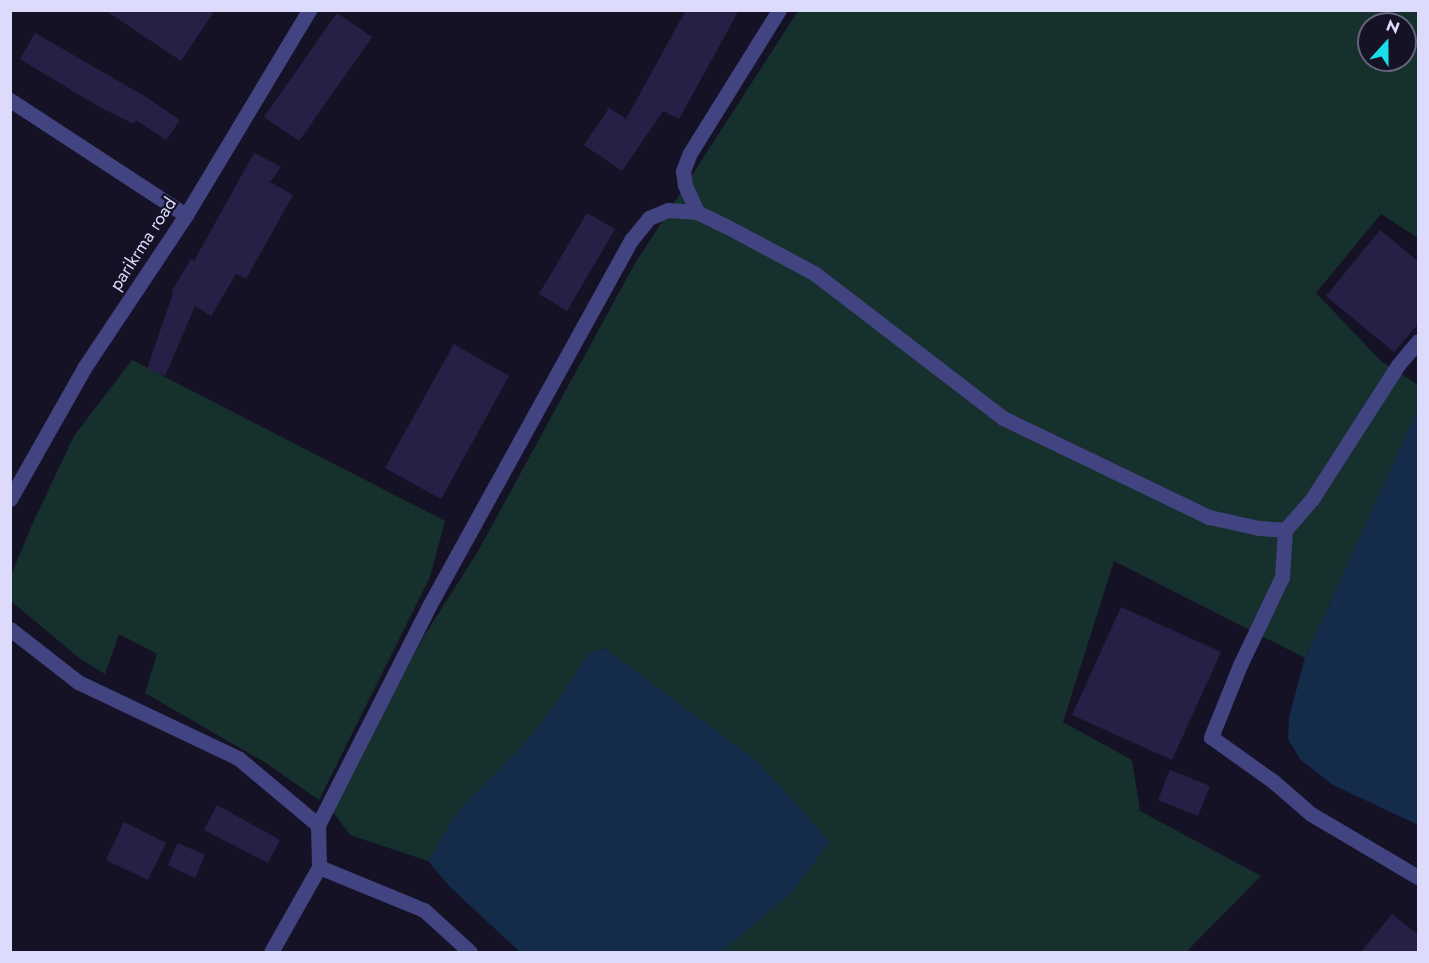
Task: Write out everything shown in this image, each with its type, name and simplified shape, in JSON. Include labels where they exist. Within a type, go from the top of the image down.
[{"type":"street","points":[[290,10],[307,15]]},
{"type":"street","points":[[697,212],[685,185],[683,171],[690,153],[779,10]]},
{"type":"street","name":"parikrma road","points":[[10,499],[84,368],[186,215],[307,15]]},
{"type":"street","points":[[10,100],[186,215]]},
{"type":"street","points":[[271,952],[319,867],[318,825],[429,606],[632,239],[649,218],[668,210],[697,212],[814,273],[1003,418],[1209,517],[1285,530]]},
{"type":"street","points":[[1419,341],[1398,365],[1312,500],[1285,530],[1282,577],[1240,665],[1211,737],[1274,782],[1311,814],[1419,877]]},
{"type":"street","points":[[10,629],[78,682],[238,758],[318,825]]},
{"type":"street","points":[[319,867],[424,910],[470,952]]},
{"type":"green space","points":[[798,11],[1418,11],[1418,238],[1381,214],[1316,293],[1381,361],[1418,385],[1418,409],[1305,658],[1114,561],[1063,722],[1132,760],[1140,811],[1261,876],[1186,952],[721,952],[730,945],[692,715],[604,648],[587,655],[560,698],[528,740],[459,810],[428,861],[350,835],[331,809],[424,636],[477,553],[634,265]]},
{"type":"green space","points":[[132,360],[445,521],[430,577],[319,800],[266,763],[145,693],[157,654],[119,634],[105,674],[79,658],[11,601],[10,578],[31,527],[74,436]]},
{"type":"water","points":[[1418,409],[1418,825],[1333,785],[1300,759],[1288,739],[1289,717],[1305,658]]},
{"type":"water","points":[[604,648],[758,762],[830,842],[788,896],[721,952],[520,952],[450,887],[428,861],[459,810],[528,740],[560,698],[587,655]]},
{"type":"building","points":[[105,10],[215,10],[181,61]]},
{"type":"building","points":[[686,10],[739,10],[679,119],[663,111],[622,171],[584,145],[609,108],[626,119]]},
{"type":"building","points":[[337,13],[372,37],[299,141],[264,117]]},
{"type":"building","points":[[35,33],[146,97],[180,120],[166,140],[136,120],[134,124],[101,108],[20,59]]},
{"type":"building","points":[[254,153],[281,167],[270,182],[293,195],[246,279],[236,274],[211,316],[195,306],[165,376],[147,369],[173,293],[171,292],[191,259],[194,261]]},
{"type":"building","points":[[587,213],[615,229],[567,311],[539,294]]},
{"type":"building","points":[[1380,230],[1419,262],[1419,323],[1394,352],[1326,296]]},
{"type":"building","points":[[454,344],[509,376],[441,499],[385,468]]},
{"type":"building","points":[[1121,607],[1221,652],[1172,760],[1072,715]]},
{"type":"building","points":[[1170,770],[1210,786],[1198,816],[1158,800]]},
{"type":"building","points":[[217,805],[280,840],[268,863],[204,830]]},
{"type":"building","points":[[124,822],[166,843],[148,880],[106,860]]},
{"type":"building","points":[[178,843],[205,855],[195,878],[168,865]]},
{"type":"building","points":[[1392,914],[1419,935],[1419,952],[1361,952]]}]
